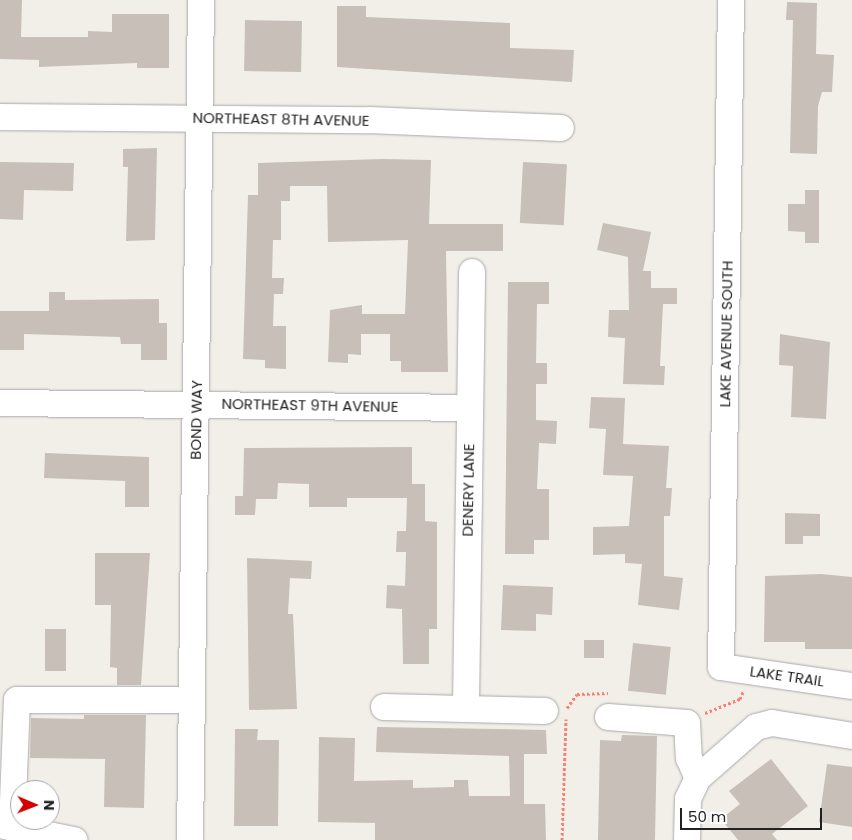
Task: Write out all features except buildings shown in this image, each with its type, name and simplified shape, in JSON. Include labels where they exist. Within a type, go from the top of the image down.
[{"type":"street","name":"BOND WAY","points":[[190,840],[201,0]]},
{"type":"street","name":"LAKE AVENUE SOUTH","points":[[721,667],[731,0]]},
{"type":"street","name":"NORTHEAST 8TH AVENUE","points":[[0,117],[200,118],[561,128]]},
{"type":"street","name":"DENERY LANE","points":[[466,707],[472,272]]},
{"type":"street","name":"NORTHEAST 9TH AVENUE","points":[[0,403],[469,408]]},
{"type":"street","name":"LAKE TRAIL","points":[[721,667],[852,686]]},
{"type":"street","points":[[74,840],[6,827],[17,700],[192,700]]},
{"type":"street","points":[[384,707],[466,707],[545,711]]},
{"type":"street","points":[[608,717],[687,723],[689,758],[698,778]]},
{"type":"street","points":[[687,840],[688,800],[698,778],[740,739],[764,725],[852,736]]}]
